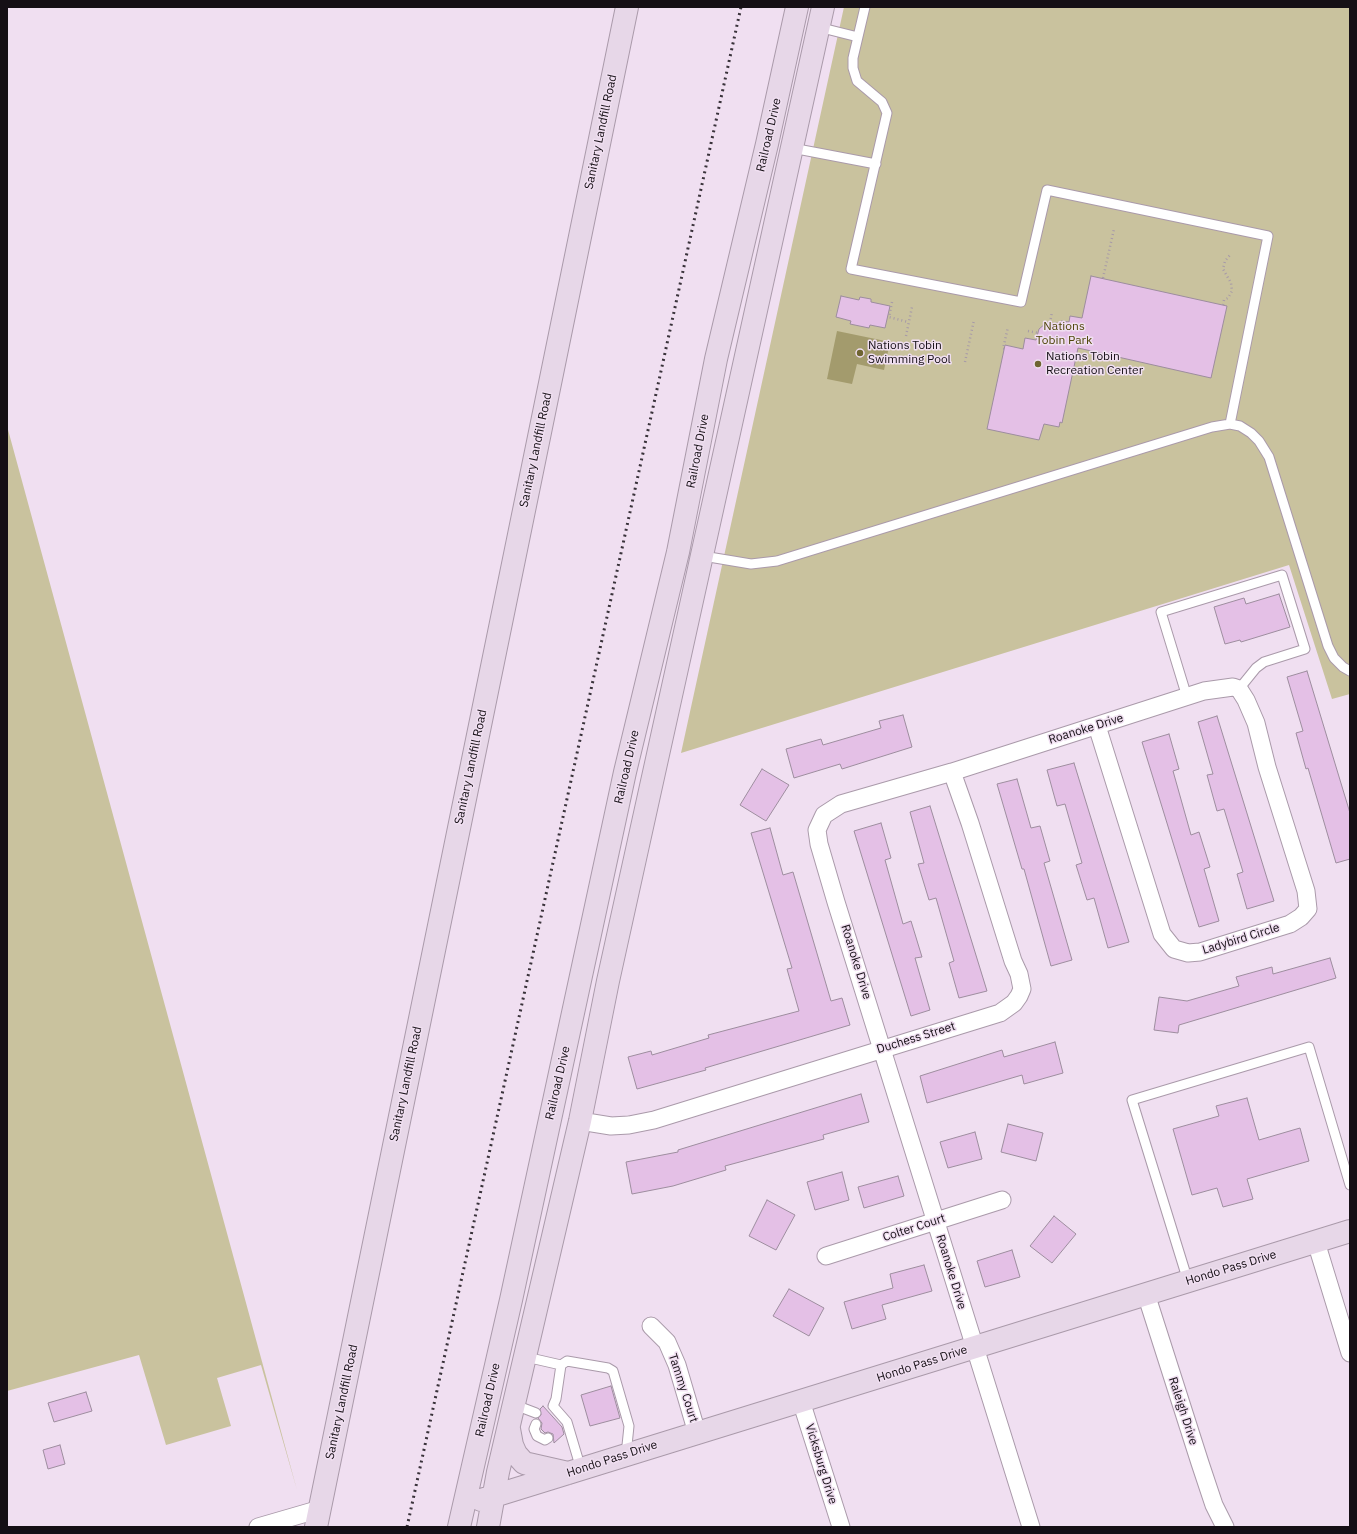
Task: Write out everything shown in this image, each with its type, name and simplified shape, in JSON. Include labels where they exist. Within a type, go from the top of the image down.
[{"type":"main road","name":"Sanitary Landfill Road","points":[[318,1518],[627,7]]},
{"type":"main road","name":"Railroad Drive","points":[[459,1527],[560,1079],[625,772],[678,552],[716,359],[767,144],[797,7]]},
{"type":"main road","name":"Railroad Drive","points":[[488,1527],[550,1246],[580,1121],[608,981],[703,556],[820,17]]},
{"type":"main road","points":[[767,144],[792,148]]},
{"type":"main road","points":[[678,552],[703,556]]},
{"type":"main road","name":"Hondo Pass Drive","points":[[465,1505],[1350,1231]]},
{"type":"main road","points":[[509,1429],[512,1445],[516,1454],[524,1463],[575,1471]]},
{"type":"street","name":"Roanoke Drive","points":[[1031,1527],[819,844],[818,825],[824,815],[841,804],[952,772],[1204,691],[1225,687],[1239,689]]},
{"type":"street","name":"Ladybird Circle","points":[[1097,726],[1162,934],[1174,949],[1188,953],[1200,952],[1290,924],[1300,918],[1308,909],[1306,890],[1267,767],[1256,724],[1246,700],[1239,689]]},
{"type":"street","name":"Duchess Street","points":[[580,1121],[610,1126],[629,1125],[654,1120],[1000,1013],[1014,1003],[1022,988],[1019,974],[1013,961],[970,823],[952,772]]},
{"type":"street","name":"Colter Court","points":[[826,1256],[1002,1200]]},
{"type":"street","points":[[1316,1242],[1350,1352]]},
{"type":"street","name":"Raleigh Drive","points":[[1146,1294],[1214,1505],[1224,1527]]},
{"type":"street","name":"Tammy Court","points":[[651,1326],[667,1342],[670,1348],[677,1365],[697,1432]]},
{"type":"street","name":"Vicksburg Drive","points":[[801,1401],[841,1527]]},
{"type":"street","points":[[258,1527],[318,1518]]},
{"type":"lane","points":[[865,7],[853,58],[854,74],[862,86],[882,102],[887,113],[851,269],[1021,302],[1047,190],[1268,236],[1230,424]]},
{"type":"lane","points":[[820,17],[858,36]]},
{"type":"lane","points":[[792,148],[876,164]]},
{"type":"lane","points":[[703,556],[751,564],[778,561],[1212,427],[1230,424],[1240,426],[1251,433],[1259,441],[1269,456],[1328,646],[1334,658],[1343,667],[1350,671]]},
{"type":"lane","points":[[1187,696],[1161,612],[1282,575],[1305,649],[1264,662],[1256,668],[1239,689]]},
{"type":"lane","points":[[1188,1281],[1132,1100],[1309,1047],[1350,1185]]},
{"type":"lane","points":[[526,1357],[561,1365],[567,1361],[578,1362],[608,1368],[613,1371],[629,1426],[626,1455]]},
{"type":"lane","points":[[561,1365],[556,1399],[550,1408],[565,1424],[575,1471]]},
{"type":"lane","points":[[515,1405],[536,1413]]},
{"type":"path","points":[[1103,278],[1114,230]]},
{"type":"path","points":[[1223,305],[1224,300],[1228,298],[1232,291],[1231,283],[1223,269],[1225,261],[1230,255]]},
{"type":"path","points":[[892,302],[889,318],[908,322]]},
{"type":"path","points":[[906,336],[912,307]]},
{"type":"path","points":[[1050,323],[1052,312]]},
{"type":"path","points":[[965,362],[974,320]]},
{"type":"path","points":[[1004,349],[1008,327]]},
{"type":"path","points":[[1028,331],[1038,333]]},
{"type":"green space","name":"Nations Tobin Park","points":[[844,7],[1350,7],[1350,694],[1332,699],[1289,565],[681,753]]},
{"type":"green space","points":[[7,426],[297,1490],[261,1365],[217,1378],[231,1426],[166,1445],[139,1355],[7,1391]]},
{"type":"shaded area","name":"Nations Tobin Swimming Pool","points":[[837,331],[890,342],[884,370],[857,364],[852,384],[827,379]]},
{"type":"building","name":"Nations Tobin Recreation Center","points":[[1091,276],[1227,306],[1211,378],[1078,348],[1062,423],[1060,422],[1059,427],[1044,424],[1039,440],[987,429],[1005,345],[1023,349],[1025,338],[1036,340],[1039,329],[1045,324],[1060,323],[1061,321],[1069,322],[1070,316],[1082,318]]},
{"type":"building","points":[[841,296],[859,300],[860,297],[871,299],[871,302],[890,306],[885,328],[870,325],[869,328],[850,324],[851,321],[836,317]]},
{"type":"building","points":[[1279,594],[1290,627],[1241,642],[1240,640],[1225,644],[1214,607],[1244,598],[1246,604]]},
{"type":"building","points":[[1307,671],[1350,813],[1350,859],[1336,863],[1296,733],[1303,731],[1287,677]]},
{"type":"building","points":[[903,715],[912,747],[842,769],[840,764],[794,778],[786,749],[821,739],[823,745],[881,728],[879,721]]},
{"type":"building","points":[[1217,716],[1274,901],[1247,909],[1237,874],[1243,872],[1224,809],[1217,811],[1207,775],[1213,774],[1198,722]]},
{"type":"building","points":[[1169,734],[1179,769],[1173,771],[1191,835],[1199,832],[1210,867],[1204,869],[1219,921],[1199,927],[1142,742]]},
{"type":"building","points":[[1074,763],[1129,942],[1108,948],[1094,898],[1087,900],[1076,865],[1082,863],[1065,804],[1057,806],[1047,770]]},
{"type":"building","points":[[762,769],[789,785],[766,821],[740,805]]},
{"type":"building","points":[[1017,779],[1031,828],[1040,826],[1050,861],[1044,863],[1072,960],[1051,966],[1024,869],[1022,869],[997,784]]},
{"type":"building","points":[[930,806],[987,991],[959,998],[949,963],[954,961],[936,898],[929,900],[918,864],[924,863],[910,812]]},
{"type":"building","points":[[881,823],[891,858],[885,860],[903,924],[911,921],[922,957],[915,958],[930,1010],[911,1016],[854,831]]},
{"type":"building","points":[[770,828],[783,875],[793,872],[831,1001],[842,998],[850,1025],[705,1068],[706,1070],[637,1089],[628,1057],[651,1051],[652,1055],[709,1038],[708,1035],[799,1011],[787,969],[792,968],[751,833]]},
{"type":"building","points":[[1330,958],[1336,978],[1179,1025],[1178,1033],[1154,1030],[1159,997],[1187,1001],[1239,986],[1236,977],[1272,967],[1273,974]]},
{"type":"building","points":[[1055,1042],[1063,1073],[1024,1084],[1022,1075],[927,1103],[920,1076],[1002,1050],[1004,1057]]},
{"type":"building","points":[[861,1094],[869,1122],[823,1135],[824,1139],[725,1166],[726,1170],[673,1186],[632,1194],[626,1162],[678,1152],[678,1150]]},
{"type":"building","points":[[1247,1098],[1259,1140],[1300,1128],[1309,1161],[1247,1179],[1253,1199],[1223,1207],[1217,1188],[1192,1195],[1173,1129],[1219,1116],[1216,1106]]},
{"type":"building","points":[[1008,1124],[1043,1133],[1036,1161],[1001,1152]]},
{"type":"building","points":[[975,1132],[982,1159],[948,1168],[940,1142]]},
{"type":"building","points":[[842,1172],[849,1200],[815,1210],[807,1182]]},
{"type":"building","points":[[898,1176],[904,1196],[864,1208],[858,1187]]},
{"type":"building","points":[[767,1200],[795,1215],[776,1250],[749,1236]]},
{"type":"building","points":[[1054,1216],[1076,1234],[1052,1263],[1030,1246]]},
{"type":"building","points":[[1012,1250],[1020,1277],[985,1287],[977,1261]]},
{"type":"building","points":[[924,1265],[932,1291],[882,1305],[886,1319],[852,1329],[844,1302],[893,1288],[890,1274]]},
{"type":"building","points":[[789,1289],[824,1308],[809,1336],[773,1316]]},
{"type":"building","points":[[611,1386],[620,1418],[590,1426],[581,1395]]},
{"type":"building","points":[[86,1392],[92,1411],[54,1422],[48,1403]]},
{"type":"building","points":[[543,1406],[562,1427],[564,1434],[554,1443],[553,1434],[548,1432],[545,1433],[541,1429],[542,1423],[538,1418],[541,1415],[540,1409]]},
{"type":"building","points":[[60,1445],[65,1464],[48,1469],[43,1450]]},
{"type":"railway","points":[[407,1527],[741,7]]},
{"type":"place","name":"Nations Tobin Swimming Pool","points":[[860,353]]},
{"type":"place","name":"Nations Tobin Recreation Center","points":[[1038,364]]}]
